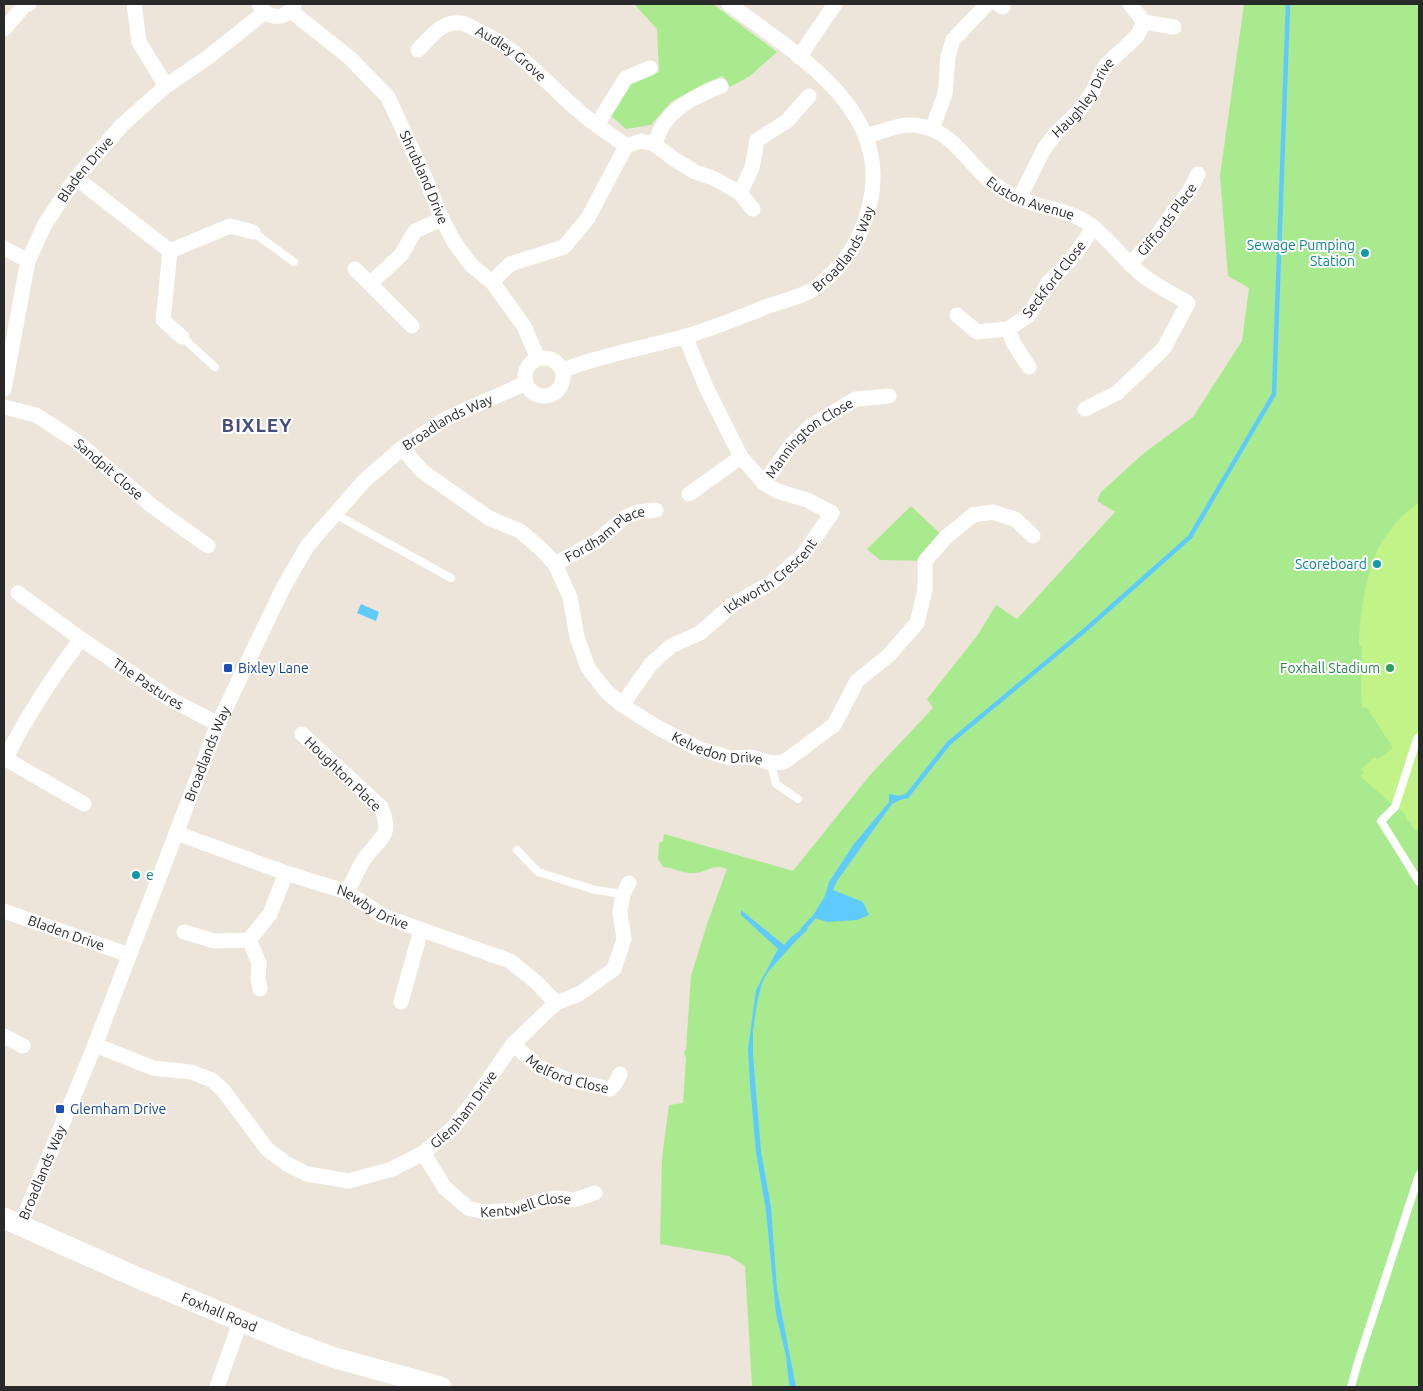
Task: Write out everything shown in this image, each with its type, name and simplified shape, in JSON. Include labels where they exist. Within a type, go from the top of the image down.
[{"type":"street","points":[[4,28],[25,5],[29,4]]},
{"type":"street","points":[[134,4],[139,42],[166,86]]},
{"type":"street","name":"Broadlands Way","points":[[563,370],[614,354],[685,336],[814,289],[840,267],[856,243],[871,202],[873,190],[872,161],[867,136],[859,120],[850,105],[826,78],[729,4]]},
{"type":"street","points":[[799,57],[835,4]]},
{"type":"street","points":[[932,129],[945,94],[948,58],[953,40],[988,4]]},
{"type":"street","points":[[1130,4],[1144,22],[1174,27]]},
{"type":"street","points":[[262,8],[269,16],[277,17],[284,16],[292,7]]},
{"type":"street","name":"Shrubland Drive","points":[[292,7],[350,58],[388,97],[454,242],[472,266],[492,282],[524,326],[538,359]]},
{"type":"street","name":"Bladen Drive","points":[[4,389],[28,261],[44,224],[76,178],[122,125],[166,86],[207,58],[262,8]]},
{"type":"street","name":"Haughley Drive","points":[[1020,199],[1044,149],[1056,133],[1077,113],[1092,93],[1107,64],[1138,36],[1144,22]]},
{"type":"street","name":"Audley Grove","points":[[418,50],[439,28],[449,24],[461,23],[504,44],[551,84],[580,113],[626,146]]},
{"type":"street","points":[[597,125],[626,78],[650,68]]},
{"type":"street","points":[[654,144],[665,122],[681,106],[701,94],[721,86]]},
{"type":"street","points":[[740,193],[752,168],[758,140],[787,121],[810,96]]},
{"type":"street","name":"Euston Avenue","points":[[867,136],[902,125],[923,126],[932,129],[958,148],[992,183],[1020,199],[1066,212],[1094,227],[1140,274],[1188,303],[1164,348],[1117,393],[1085,409]]},
{"type":"street","points":[[492,282],[510,264],[564,247],[588,218],[626,146],[641,141],[654,144],[695,172],[713,178],[740,193],[753,209]]},
{"type":"street","name":"Giffords Place","points":[[1130,264],[1158,234],[1189,192],[1198,174]]},
{"type":"street","points":[[76,178],[170,251]]},
{"type":"street","points":[[371,284],[401,255],[415,231],[442,219]]},
{"type":"street","points":[[170,251],[230,226],[253,232]]},
{"type":"street","name":"Seckford Close","points":[[957,315],[977,332],[1008,329],[1029,315],[1048,284],[1073,257],[1094,227]]},
{"type":"street","points":[[4,248],[28,261]]},
{"type":"street","points":[[170,251],[163,320],[182,338]]},
{"type":"street","points":[[355,269],[412,326]]},
{"type":"street","points":[[1008,329],[1014,344],[1029,367]]},
{"type":"street","name":"Ickworth Crescent","points":[[622,705],[651,664],[671,646],[700,633],[732,605],[771,583],[803,555],[832,513],[806,500],[777,490],[764,482],[741,457],[706,387],[685,336]]},
{"type":"street","points":[[538,359],[552,360],[563,370],[561,385],[551,395],[536,394],[530,390],[526,383],[527,369],[538,359]]},
{"type":"street","name":"Broadlands Way","points":[[12,1222],[95,1045],[218,724],[283,588],[308,545],[363,482],[402,448],[447,418],[526,383]]},
{"type":"street","name":"Mannington Close","points":[[764,482],[791,445],[812,425],[856,399],[888,396]]},
{"type":"street","name":"Sandpit Close","points":[[4,407],[36,415],[76,441],[152,506],[208,546]]},
{"type":"street","name":"Kelvedon Drive","points":[[402,448],[422,471],[489,518],[520,531],[555,564],[570,597],[576,637],[588,668],[606,691],[622,705],[657,727],[697,748],[730,758],[751,756],[771,763],[784,762],[834,725],[857,681],[889,655],[917,623],[925,590],[925,562],[945,538],[973,516],[992,512],[1015,519],[1033,536]]},
{"type":"street","points":[[689,494],[741,457]]},
{"type":"street","name":"Fordham Place","points":[[555,564],[597,540],[625,517],[638,512],[656,510]]},
{"type":"street","name":"The Pastures","points":[[18,593],[81,639],[170,699],[218,724]]},
{"type":"street","points":[[81,639],[59,667],[24,722],[5,759],[84,804]]},
{"type":"street","name":"Houghton Place","points":[[302,734],[381,807],[386,820],[384,836],[365,858],[347,892]]},
{"type":"street","name":"Newby Drive","points":[[176,833],[286,873],[347,892],[383,916],[510,961],[536,982],[556,1003]]},
{"type":"street","points":[[249,940],[270,914],[286,873]]},
{"type":"street","points":[[556,1003],[579,994],[614,968],[624,939],[620,912],[626,888]]},
{"type":"street","name":"Bladen Drive","points":[[4,911],[129,956]]},
{"type":"street","points":[[401,1002],[421,930]]},
{"type":"street","points":[[184,932],[215,940],[249,940]]},
{"type":"street","points":[[249,940],[259,964],[258,979],[260,989]]},
{"type":"street","name":"Glemham Drive","points":[[95,1045],[153,1068],[191,1072],[212,1080],[223,1090],[267,1149],[287,1164],[308,1174],[349,1181],[392,1169],[423,1153],[453,1128],[513,1044],[556,1003]]},
{"type":"street","points":[[4,1036],[23,1046]]},
{"type":"street","name":"Melford Close","points":[[513,1044],[539,1067],[566,1079],[610,1089],[620,1074]]},
{"type":"street","name":"Kentwell Close","points":[[423,1153],[445,1188],[468,1208],[484,1212],[514,1210],[543,1200],[559,1198],[574,1200],[595,1193]]},
{"type":"street","name":"Foxhall Road","points":[[12,1222],[286,1340],[332,1357],[441,1387]]},
{"type":"street","points":[[217,1387],[241,1320]]},
{"type":"lane","points":[[253,232],[294,262]]},
{"type":"lane","points":[[182,338],[215,367]]},
{"type":"lane","points":[[335,514],[451,578]]},
{"type":"lane","points":[[1419,737],[1395,807],[1381,821],[1419,882]]},
{"type":"lane","points":[[771,763],[776,784],[798,799]]},
{"type":"lane","points":[[517,850],[538,872],[595,890],[626,888]]},
{"type":"lane","points":[[1352,1387],[1358,1362],[1419,1175]]},
{"type":"green space","points":[[634,4],[713,4],[777,52],[750,76],[730,87],[723,76],[705,83],[671,102],[651,125],[626,129],[610,115],[630,83],[659,72],[657,29]]},
{"type":"green space","points":[[1244,4],[1419,4],[1419,1387],[752,1387],[745,1266],[729,1256],[660,1244],[662,1158],[669,1105],[683,1103],[686,1059],[684,1052],[686,1049],[691,976],[727,869],[714,867],[691,873],[663,867],[658,859],[659,843],[663,841],[664,834],[793,871],[870,775],[933,708],[927,699],[977,636],[996,605],[1017,619],[1115,512],[1097,501],[1101,492],[1144,453],[1193,417],[1242,341],[1249,288],[1228,276],[1220,176]]},
{"type":"green space","name":"Foxhall Stadium","points":[[1419,501],[1419,833],[1410,824],[1411,822],[1407,820],[1404,813],[1360,776],[1364,773],[1361,769],[1375,757],[1377,760],[1393,748],[1367,708],[1362,707],[1362,647],[1359,645],[1360,620],[1365,591],[1377,550],[1402,516]]},
{"type":"green space","points":[[911,506],[945,538],[925,561],[880,560],[867,549]]},
{"type":"water","points":[[361,604],[379,612],[376,621],[357,613]]},
{"type":"water","points":[[889,794],[907,797],[892,804],[837,881],[833,890],[863,902],[869,915],[857,920],[827,922],[812,917],[825,896],[829,882],[854,844],[889,802]]},
{"type":"water","points":[[741,910],[784,945],[806,926],[808,929],[768,972],[762,983],[753,1031],[753,1055],[761,1151],[771,1207],[777,1289],[796,1387],[790,1387],[786,1356],[776,1314],[766,1211],[756,1152],[748,1049],[756,990],[778,949],[741,915]]},
{"type":"waterway","points":[[902,797],[907,796],[949,743],[1084,631],[1190,537],[1274,394],[1288,4]]},
{"type":"waterway","points":[[803,929],[818,913]]},
{"type":"place","name":"Sewage Pumping Station","points":[[1365,253]]},
{"type":"place","name":"Scoreboard","points":[[1377,564]]},
{"type":"place","name":"Bixley Lane","points":[[228,668]]},
{"type":"place","name":"Foxhall Stadium","points":[[1390,668]]},
{"type":"place","name":"e","points":[[136,875]]},
{"type":"place","name":"Glemham Drive","points":[[60,1109]]},
{"type":"district","name":"BIXLEY","points":[[257,425]]}]
